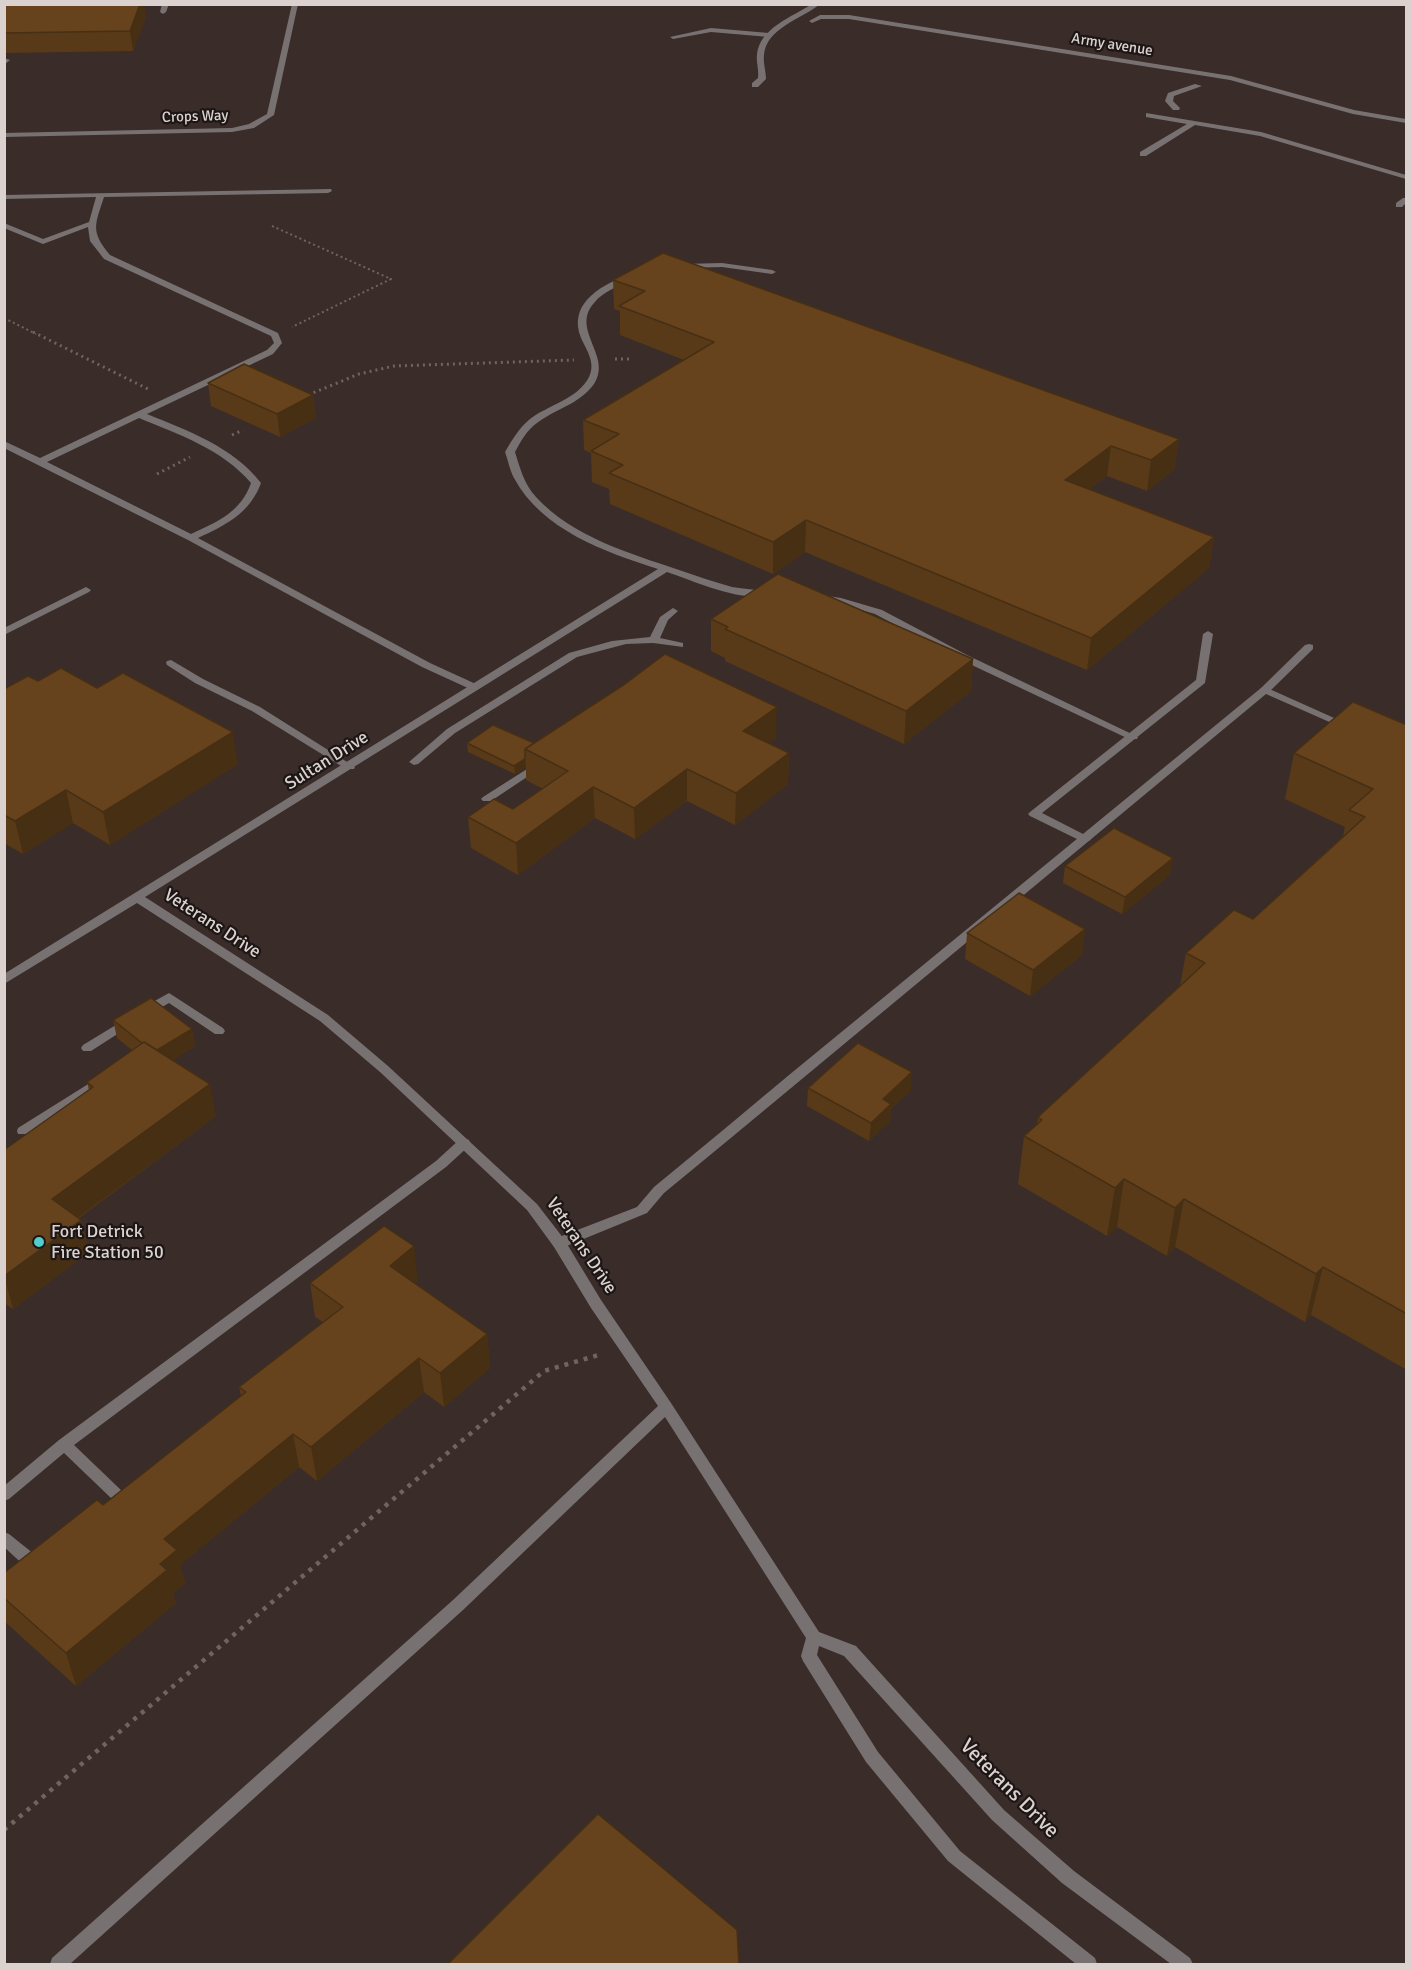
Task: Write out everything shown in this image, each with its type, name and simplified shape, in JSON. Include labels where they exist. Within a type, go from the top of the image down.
[{"type":"street","name":"Crops Way","points":[[4,135],[215,130],[251,126],[270,115],[295,4]]},
{"type":"street","points":[[755,84],[762,79],[760,56],[763,44],[769,35],[781,25],[800,17],[817,4]]},
{"type":"street","name":"Army avenue","points":[[812,24],[820,17],[849,17],[1231,78],[1353,112],[1407,121]]},
{"type":"street","points":[[673,37],[711,30],[769,35]]},
{"type":"street","points":[[1176,108],[1169,101],[1171,95],[1198,86]]},
{"type":"street","points":[[1149,115],[1261,134],[1407,177]]},
{"type":"street","points":[[1143,154],[1195,122]]},
{"type":"street","points":[[4,197],[328,191]]},
{"type":"street","points":[[39,462],[270,352],[278,339],[275,335],[107,256],[94,240],[92,223],[101,195]]},
{"type":"street","points":[[1399,205],[1407,200]]},
{"type":"street","points":[[4,225],[43,242],[92,223]]},
{"type":"street","points":[[673,267],[722,265],[772,272]]},
{"type":"street","points":[[636,275],[608,287],[586,305],[581,327],[595,360],[595,375],[585,390],[532,422],[518,436],[510,452],[518,481],[540,506],[562,523],[599,545],[716,586],[752,594],[773,595]]},
{"type":"street","points":[[141,415],[211,446],[247,470],[256,483],[252,499],[233,517],[191,538]]},
{"type":"street","points":[[4,444],[191,538],[374,638],[474,687]]},
{"type":"street","name":"Sultan Drive","points":[[4,980],[666,569]]},
{"type":"street","points":[[4,632],[86,590]]},
{"type":"street","points":[[805,597],[836,599],[866,606],[905,623],[960,655],[1133,737]]},
{"type":"street","points":[[654,640],[664,619],[673,611]]},
{"type":"street","points":[[1085,839],[1034,814],[1201,681],[1208,634]]},
{"type":"street","points":[[414,762],[451,731],[573,655],[608,645],[654,640],[679,645]]},
{"type":"street","points":[[559,1243],[642,1210],[659,1190],[871,1011],[1085,839],[1264,690],[1309,647]]},
{"type":"street","points":[[171,663],[199,681],[256,709],[350,766]]},
{"type":"street","points":[[1264,690],[1364,731]]},
{"type":"street","points":[[487,799],[544,761]]},
{"type":"street","name":"Veterans Drive","points":[[138,898],[324,1018],[384,1069],[532,1206],[559,1243],[814,1637],[850,1651],[998,1815],[1068,1877],[1184,1965]]},
{"type":"street","points":[[87,1048],[169,997],[219,1031]]},
{"type":"street","points":[[23,1131],[117,1069]]},
{"type":"street","points":[[4,1495],[64,1444],[441,1164],[464,1143]]},
{"type":"street","points":[[58,1965],[458,1605],[666,1407]]},
{"type":"street","points":[[64,1444],[117,1495]]},
{"type":"street","points":[[4,1538],[34,1563]]},
{"type":"street","points":[[814,1637],[809,1656],[872,1757],[954,1856],[1089,1965]]},
{"type":"path","points":[[272,226],[391,279],[292,328],[291,331],[294,334]]},
{"type":"path","points":[[4,318],[171,400]]},
{"type":"path","points":[[304,397],[358,374],[394,366],[631,359]]},
{"type":"path","points":[[157,474],[243,430]]},
{"type":"path","points":[[4,1830],[544,1371],[625,1346]]},
{"type":"building","points":[[4,4],[140,4],[130,31],[4,33]]},
{"type":"building","points":[[663,253],[1179,439],[1151,460],[1111,446],[1065,480],[1214,537],[1091,638],[806,520],[773,542],[609,473],[623,465],[591,451],[619,434],[583,420],[714,342],[619,306],[645,291],[613,280]]},
{"type":"building","points":[[244,364],[313,395],[277,414],[208,383]]},
{"type":"building","points":[[778,574],[973,659],[906,711],[725,629],[728,627],[711,619]]},
{"type":"building","points":[[665,654],[777,707],[743,731],[789,753],[736,793],[687,769],[634,808],[593,787],[516,843],[468,817],[494,799],[513,809],[568,771],[525,749],[625,684]]},
{"type":"building","points":[[61,668],[97,688],[123,673],[233,732],[103,812],[66,790],[15,821],[4,815],[4,689],[28,676],[38,681]]},
{"type":"building","points":[[1353,702],[1407,725],[1407,1314],[1323,1267],[1316,1274],[1184,1199],[1175,1208],[1124,1179],[1115,1188],[1024,1136],[1042,1120],[1038,1117],[1205,963],[1186,953],[1234,910],[1253,919],[1365,817],[1349,810],[1373,789],[1294,753]]},
{"type":"building","points":[[493,725],[534,743],[525,749],[525,759],[514,766],[467,743]]},
{"type":"building","points":[[1114,828],[1173,858],[1125,897],[1065,866]]},
{"type":"building","points":[[1019,893],[1085,929],[1033,970],[967,933]]},
{"type":"building","points":[[151,998],[192,1029],[157,1050],[142,1043],[113,1020]]},
{"type":"building","points":[[144,1042],[210,1084],[52,1199],[81,1220],[4,1276],[4,1150],[93,1087],[87,1082]]},
{"type":"building","points":[[858,1043],[912,1072],[883,1099],[891,1104],[871,1123],[808,1088]]},
{"type":"building","points":[[384,1226],[414,1246],[390,1266],[487,1334],[440,1373],[419,1358],[311,1447],[293,1434],[164,1539],[177,1550],[160,1564],[167,1570],[66,1653],[4,1598],[4,1573],[97,1500],[103,1505],[246,1392],[239,1387],[343,1307],[310,1283]]},
{"type":"building","points":[[598,1814],[737,1930],[739,1965],[447,1965]]},
{"type":"place","name":"Fort Detrick Fire Station 50","points":[[39,1242]]}]
